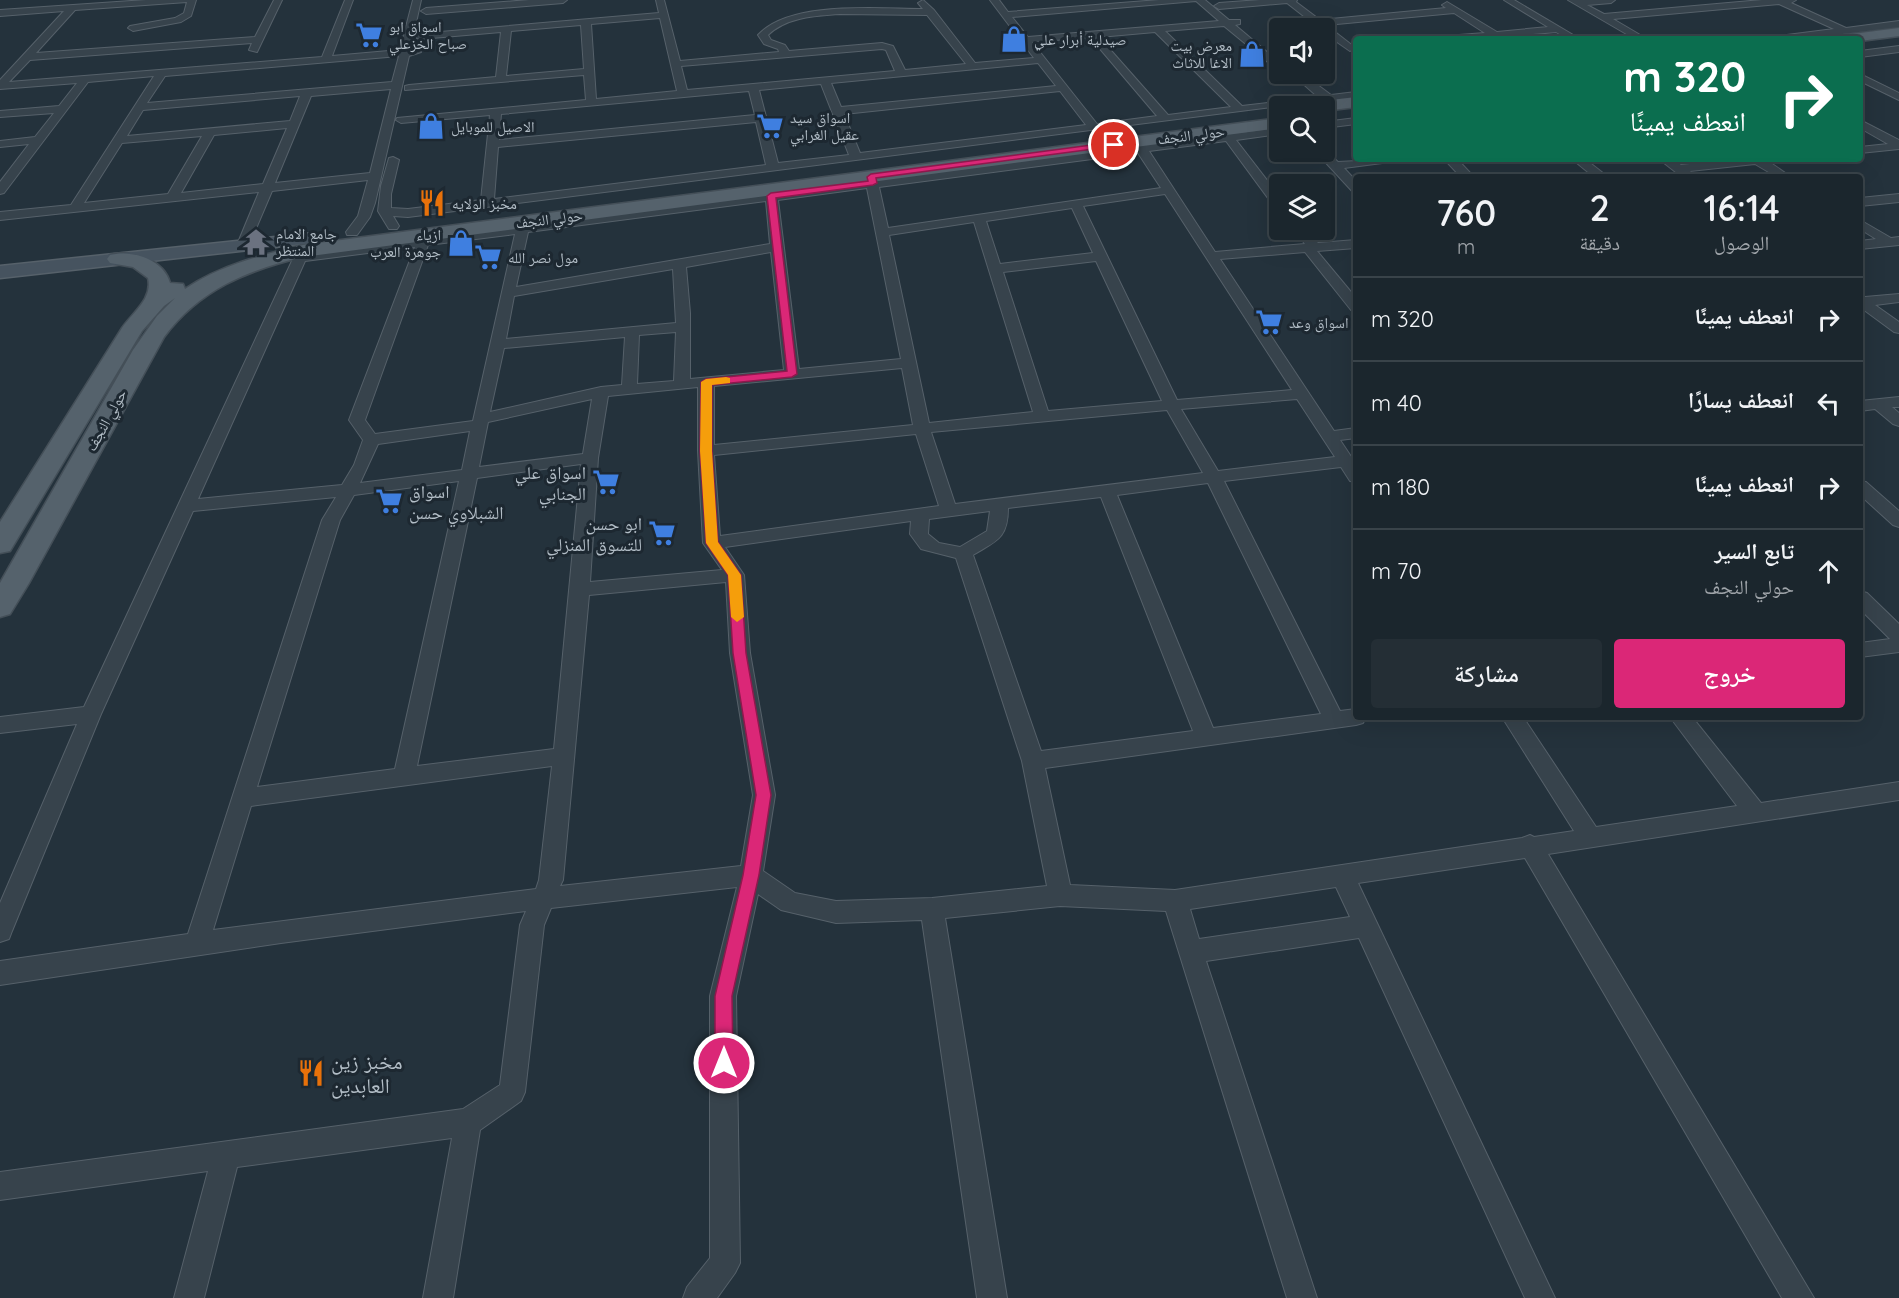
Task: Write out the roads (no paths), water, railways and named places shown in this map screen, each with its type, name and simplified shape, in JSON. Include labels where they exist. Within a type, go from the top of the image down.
[{"type":"main road","points":[[1845,35],[1899,32]]},
{"type":"main road","points":[[1873,47],[1899,41]]},
{"type":"main road","name":"حولي النجف","points":[[4,597],[142,357],[172,311],[206,285],[263,260],[306,249],[388,219],[1062,146],[1269,114]]},
{"type":"main road","name":"حولي النجف","points":[[1062,146],[1140,146],[1269,125]]},
{"type":"main road","name":"حولي النجف","points":[[0,544],[133,328],[156,301],[213,266],[247,254],[701,202],[967,167],[1018,151]]},
{"type":"main road","points":[[117,259],[139,262],[153,270],[161,281],[160,294],[156,301]]},
{"type":"street","points":[[118,50],[145,12],[185,0]]},
{"type":"street","points":[[0,14],[72,8],[145,12],[178,20],[188,14],[192,0]]},
{"type":"street","points":[[246,65],[278,0]]},
{"type":"street","points":[[326,59],[349,0]]},
{"type":"street","points":[[417,0],[388,219],[408,213],[1165,119],[1240,110],[1336,103]]},
{"type":"street","points":[[410,52],[420,36],[427,6],[563,0]]},
{"type":"street","points":[[660,0],[683,94]]},
{"type":"street","points":[[915,0],[922,2],[931,12],[973,67]]},
{"type":"street","points":[[994,0],[1094,128]]},
{"type":"street","points":[[1061,0],[1069,10]]},
{"type":"street","points":[[1006,15],[1193,0]]},
{"type":"street","points":[[1200,0],[1269,50]]},
{"type":"street","points":[[1215,3],[1290,0],[1311,18]]},
{"type":"street","points":[[1439,0],[1496,35]]},
{"type":"street","points":[[1508,0],[1570,36]]},
{"type":"street","points":[[1574,1],[1611,0]]},
{"type":"street","points":[[1602,17],[1792,0]]},
{"type":"street","points":[[1574,1],[1636,36]]},
{"type":"street","points":[[1780,1],[1845,35]]},
{"type":"street","points":[[1215,3],[1269,61]]},
{"type":"street","points":[[0,86],[72,8]]},
{"type":"street","points":[[1335,21],[1456,10]]},
{"type":"street","points":[[785,54],[782,47],[767,42],[763,35],[767,29],[782,19],[834,12],[931,12]]},
{"type":"street","points":[[420,36],[664,15]]},
{"type":"street","points":[[586,22],[591,102]]},
{"type":"street","points":[[1026,40],[1232,23]]},
{"type":"street","points":[[1828,36],[1899,24]]},
{"type":"street","points":[[501,80],[506,28]]},
{"type":"street","points":[[1158,29],[1240,110]]},
{"type":"street","points":[[1484,36],[1558,29]]},
{"type":"street","points":[[1092,34],[1165,119]]},
{"type":"street","points":[[1335,35],[1353,47]]},
{"type":"street","points":[[27,57],[259,40]]},
{"type":"street","points":[[675,64],[886,46],[890,48],[901,74]]},
{"type":"street","points":[[1335,49],[1353,47]]},
{"type":"street","points":[[1873,47],[1899,49]]},
{"type":"street","points":[[1873,47],[1899,57]]},
{"type":"street","points":[[0,86],[410,52]]},
{"type":"street","points":[[1263,56],[1269,56]]},
{"type":"street","points":[[398,132],[496,111],[1041,60]]},
{"type":"street","points":[[76,207],[162,72]]},
{"type":"street","points":[[140,106],[307,93],[405,93],[501,80],[589,72]]},
{"type":"street","points":[[0,190],[86,78]]},
{"type":"street","points":[[1863,79],[1899,97]]},
{"type":"street","points":[[825,81],[856,158]]},
{"type":"street","points":[[1303,84],[1336,103]]},
{"type":"street","points":[[1310,84],[1336,103]]},
{"type":"street","points":[[753,87],[774,168]]},
{"type":"street","points":[[837,111],[1063,88]]},
{"type":"street","points":[[243,246],[307,93]]},
{"type":"street","points":[[352,232],[367,210],[376,176],[405,93]]},
{"type":"street","points":[[0,114],[63,109]]},
{"type":"street","points":[[487,203],[496,111]]},
{"type":"street","points":[[493,144],[761,118]]},
{"type":"street","points":[[1335,124],[1353,121]]},
{"type":"street","points":[[119,140],[294,124]]},
{"type":"street","points":[[1863,125],[1899,146]]},
{"type":"street","points":[[173,197],[210,132]]},
{"type":"street","points":[[1225,134],[1269,132]]},
{"type":"street","points":[[1225,134],[1269,192]]},
{"type":"street","points":[[0,144],[38,140]]},
{"type":"street","points":[[967,167],[1140,146],[1353,472]]},
{"type":"street","points":[[1863,150],[1899,146]]},
{"type":"street","points":[[1331,162],[1353,185]]},
{"type":"street","points":[[1335,166],[1366,162]]},
{"type":"street","points":[[1452,162],[1465,174]]},
{"type":"street","points":[[1582,162],[1597,174]]},
{"type":"street","points":[[1669,162],[1686,174]]},
{"type":"street","points":[[1679,169],[1733,162]]},
{"type":"street","points":[[1761,162],[1780,174]]},
{"type":"street","points":[[0,216],[376,176]]},
{"type":"street","points":[[0,272],[243,246],[306,249],[423,242],[701,202],[771,196],[872,180],[922,429],[949,510]]},
{"type":"street","points":[[883,232],[1169,190]]},
{"type":"street","points":[[771,196],[792,374]]},
{"type":"street","points":[[1863,202],[1899,198]]},
{"type":"street","points":[[1077,204],[1172,406],[1213,477],[1334,720]]},
{"type":"street","points":[[979,218],[1042,416]]},
{"type":"street","points":[[1863,226],[1894,241]]},
{"type":"street","points":[[404,776],[522,229]]},
{"type":"street","points":[[1306,240],[1353,303]]},
{"type":"street","points":[[1863,245],[1894,241]]},
{"type":"street","points":[[371,440],[357,420],[423,242]]},
{"type":"street","points":[[1212,256],[1353,244]]},
{"type":"street","points":[[508,293],[777,247]]},
{"type":"street","points":[[0,932],[91,714],[306,249]]},
{"type":"street","points":[[995,268],[1102,256]]},
{"type":"street","points":[[679,265],[683,327],[682,385]]},
{"type":"street","points":[[1863,301],[1899,298]]},
{"type":"street","points":[[1863,302],[1899,329]]},
{"type":"street","points":[[497,344],[683,327]]},
{"type":"street","points":[[629,389],[632,332]]},
{"type":"street","points":[[371,440],[479,422],[601,392],[910,363]]},
{"type":"street","points":[[698,1298],[725,1263],[723,996],[751,875],[764,795],[740,653],[735,575],[712,543],[706,451],[706,382]]},
{"type":"street","points":[[2,1190],[226,1155],[468,1122],[512,1092],[532,925],[552,880],[590,458],[601,392]]},
{"type":"street","points":[[706,451],[1042,416],[1300,394]]},
{"type":"street","points":[[1863,406],[1899,402]]},
{"type":"street","points":[[1878,404],[1899,421]]},
{"type":"street","points":[[1329,436],[1353,434]]},
{"type":"street","points":[[197,942],[331,520],[362,465],[371,440]]},
{"type":"street","points":[[186,506],[347,490],[590,458]]},
{"type":"street","points":[[712,543],[949,510],[1346,462]]},
{"type":"street","points":[[1863,489],[1899,521]]},
{"type":"street","points":[[1107,490],[1206,736]]},
{"type":"street","points":[[921,514],[916,528],[919,538],[933,549],[963,553],[995,534],[999,520],[999,504]]},
{"type":"street","points":[[963,553],[1033,761],[1060,895]]},
{"type":"street","points":[[580,588],[735,575]]},
{"type":"street","points":[[1863,601],[1899,636]]},
{"type":"street","points":[[1863,650],[1899,645]]},
{"type":"street","points":[[0,725],[91,714]]},
{"type":"street","points":[[1033,761],[1353,717]]},
{"type":"street","points":[[1514,720],[1590,837]]},
{"type":"street","points":[[1682,720],[1755,812]]},
{"type":"street","points":[[244,798],[562,756]]},
{"type":"street","points":[[0,973],[197,942],[544,897],[751,875],[789,902],[836,912],[932,909],[1060,895],[1175,901],[1530,845],[1899,791]]},
{"type":"street","points":[[1530,845],[1799,1298]]},
{"type":"street","points":[[1341,875],[1540,1298]]},
{"type":"street","points":[[1175,901],[1302,1298]]},
{"type":"street","points":[[932,909],[992,1298]]},
{"type":"street","points":[[1191,952],[1365,926]]},
{"type":"street","points":[[438,1298],[468,1122]]},
{"type":"street","points":[[189,1298],[226,1155]]},
{"type":"place","name":"اسواق ابو صباح الخزعلي","points":[[369,35]]},
{"type":"place","name":"صيدلية أبرار علي","points":[[1014,39]]},
{"type":"place","name":"معرض بيت الاغا للاثاث","points":[[1252,54]]},
{"type":"place","name":"الاصيل للموبايل","points":[[431,126]]},
{"type":"place","name":"اسواق سيد عقيل الغرابي","points":[[770,126]]},
{"type":"place","name":"مخبز الولايه","points":[[432,203]]},
{"type":"place","name":"جامع الامام المنتظر","points":[[256,242]]},
{"type":"place","name":"ازياء جوهرة العرب","points":[[461,243]]},
{"type":"place","name":"مول نصر الله","points":[[488,257]]},
{"type":"place","name":"اسواق وعد","points":[[1269,322]]},
{"type":"place","name":"اسواق علي الجنابي","points":[[606,482]]},
{"type":"place","name":"اسواق الشبلاوي حسن","points":[[389,501]]},
{"type":"place","name":"ابو حسن للتسوق المنزلي","points":[[662,533]]},
{"type":"place","name":"مخبز زين العابدين","points":[[311,1073]]}]
